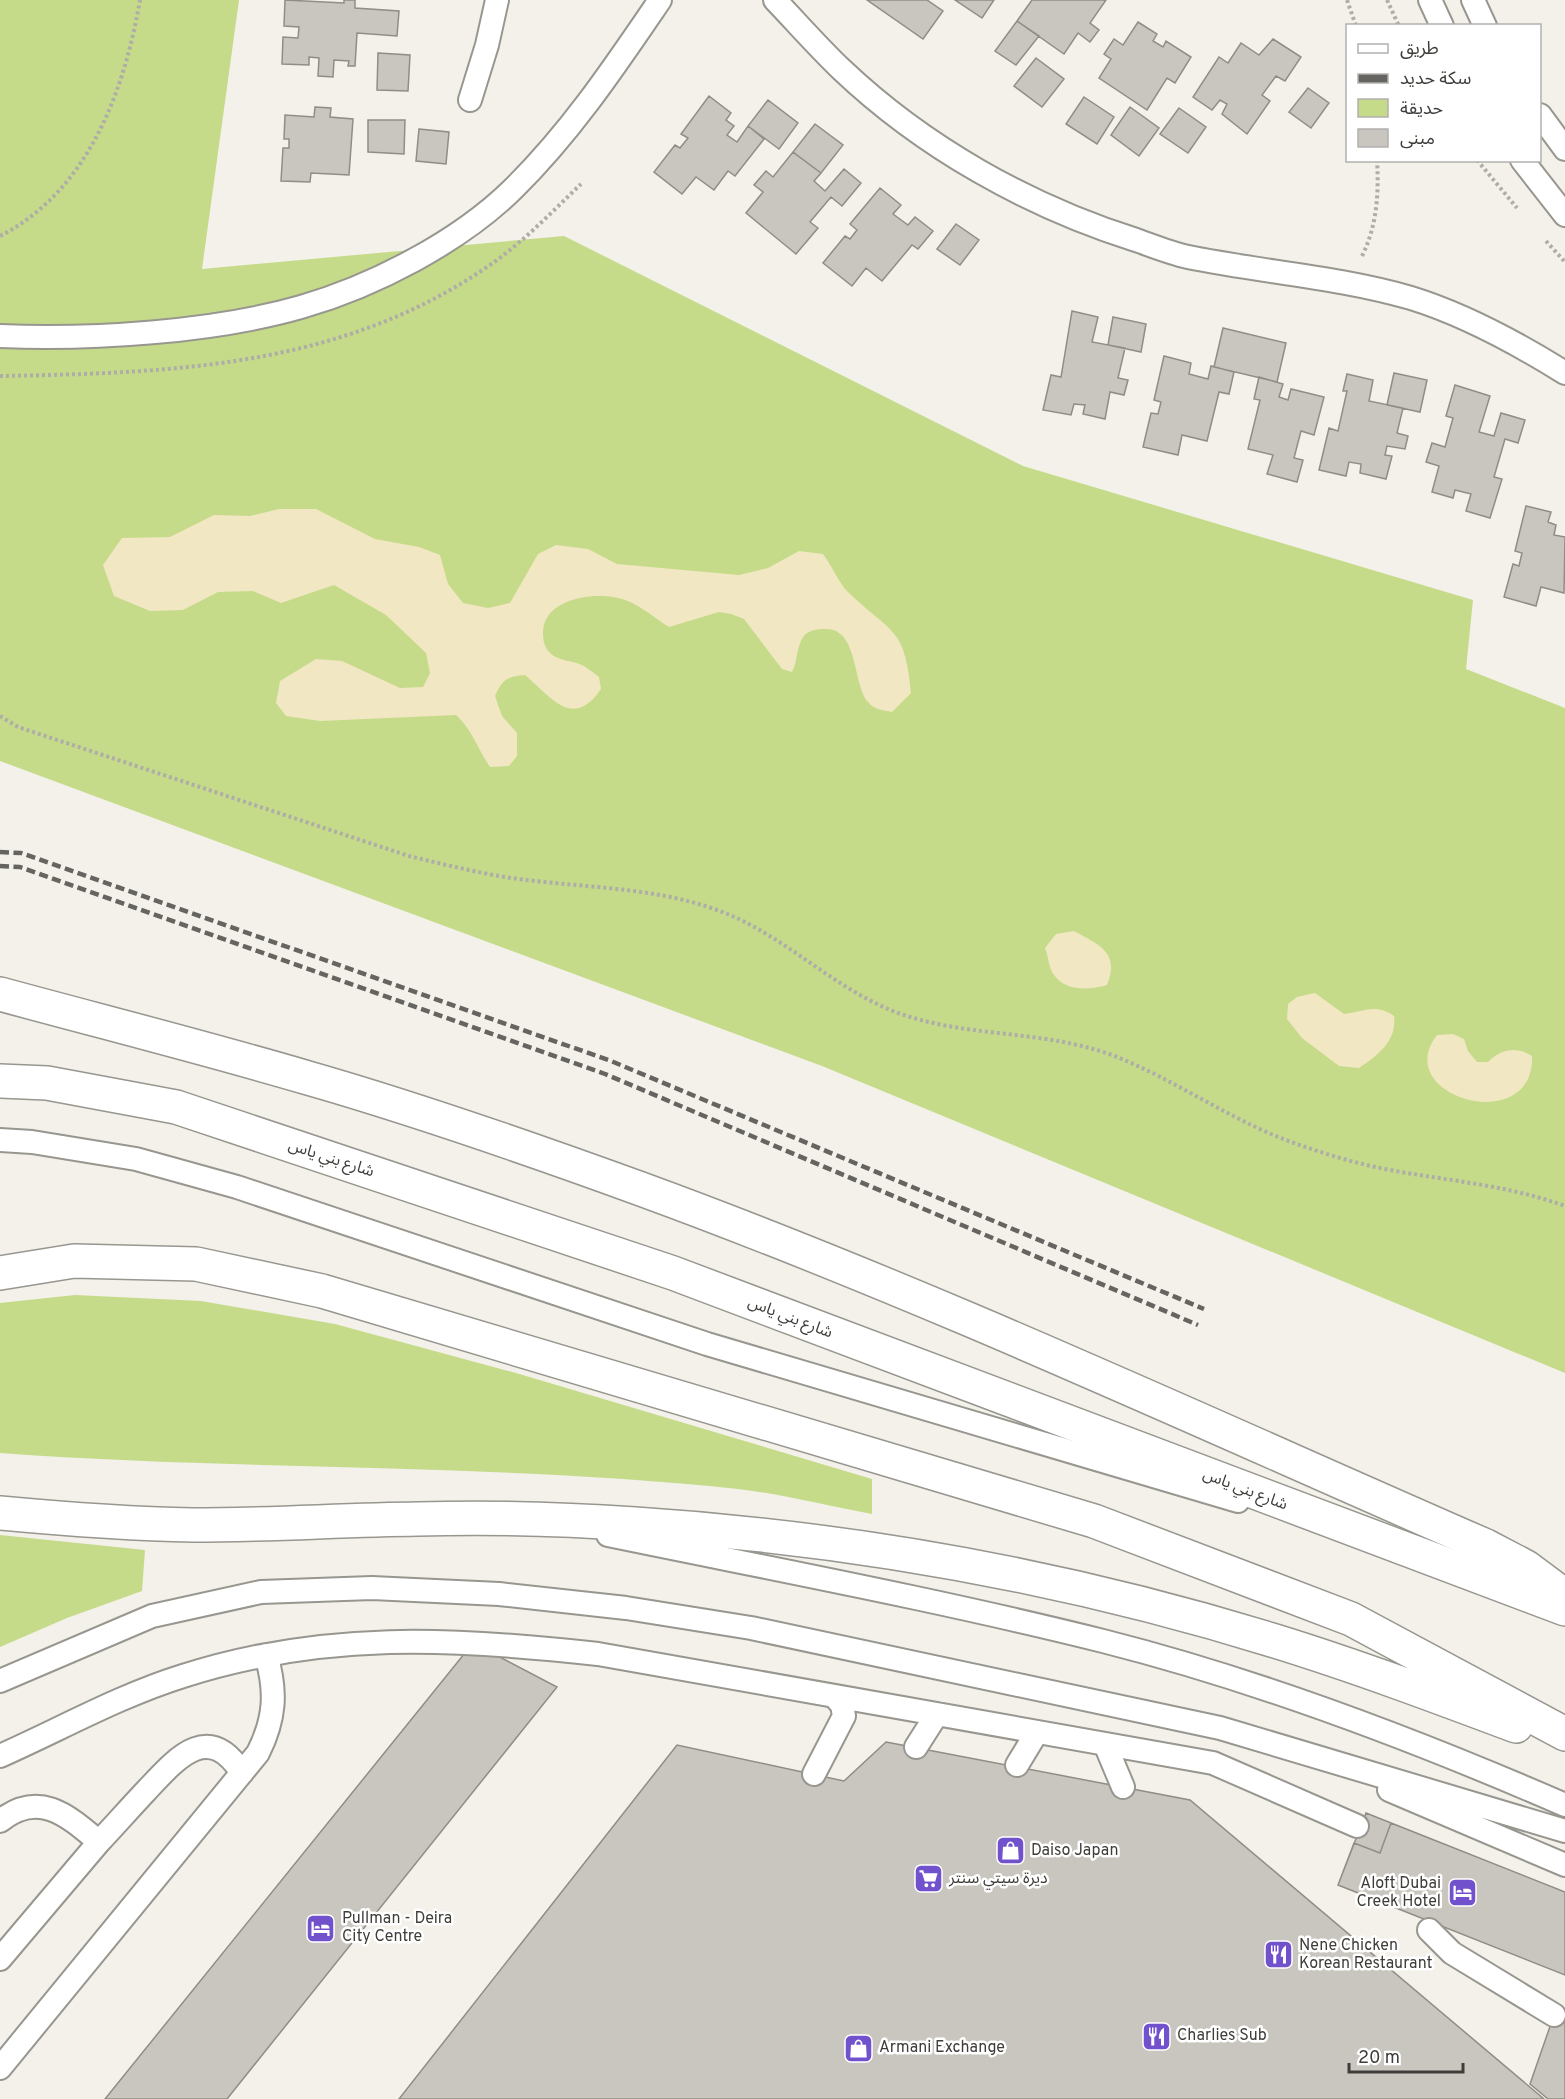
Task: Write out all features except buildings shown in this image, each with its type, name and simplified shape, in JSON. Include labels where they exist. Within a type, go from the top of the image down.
[{"type":"main road","points":[[0,994],[310,1078],[641,1189],[964,1317],[1486,1546],[1526,1567],[1565,1596]]},
{"type":"main road","name":"شارع بني ياس","points":[[0,1080],[47,1083],[176,1107],[662,1269],[1401,1550],[1565,1609]]},
{"type":"main road","points":[[0,1273],[74,1261],[196,1264],[322,1291],[1094,1521],[1351,1619],[1565,1734]]},
{"type":"main road","points":[[0,1513],[72,1520],[194,1525],[423,1518],[530,1519],[637,1524],[766,1536],[894,1553],[1021,1576],[1148,1606],[1273,1640],[1396,1680],[1565,1746]]},
{"type":"lane","points":[[470,100],[488,45],[497,0]]},
{"type":"lane","points":[[0,336],[124,334],[222,323],[301,307],[377,279],[447,240],[511,190],[567,132],[660,0]]},
{"type":"lane","points":[[775,0],[841,70],[909,125],[1001,184],[1091,226],[1186,256],[1348,283],[1411,298],[1473,321],[1531,351],[1565,373]]},
{"type":"lane","points":[[1430,0],[1441,24]]},
{"type":"lane","points":[[1473,0],[1484,24]]},
{"type":"lane","points":[[1541,118],[1565,149]]},
{"type":"lane","points":[[1524,162],[1565,215]]},
{"type":"lane","points":[[0,1140],[32,1142],[136,1160],[237,1187],[707,1344],[1401,1550]]},
{"type":"lane","points":[[530,1519],[924,1599],[1105,1642],[1284,1695],[1459,1758],[1565,1805]]},
{"type":"lane","points":[[0,1681],[152,1616],[261,1592],[372,1588],[499,1594],[626,1608],[751,1628],[987,1676],[1220,1728],[1280,1744],[1565,1831]]},
{"type":"lane","points":[[0,1756],[115,1701],[184,1675],[266,1655],[348,1643],[431,1640],[514,1645],[598,1654],[1213,1763],[1357,1826]]},
{"type":"lane","points":[[0,2067],[258,1754],[269,1731],[273,1714],[273,1679],[266,1655]]},
{"type":"lane","points":[[814,1774],[844,1716],[842,1705],[834,1696]]},
{"type":"lane","points":[[916,1747],[937,1714]]},
{"type":"lane","points":[[1017,1765],[1037,1732]]},
{"type":"lane","points":[[1105,1744],[1123,1787]]},
{"type":"lane","points":[[1280,1744],[1565,1865]]},
{"type":"lane","points":[[0,1959],[99,1842],[177,1757],[194,1748],[214,1747],[231,1756],[242,1773]]},
{"type":"lane","points":[[0,1821],[12,1812],[31,1806],[52,1808],[70,1817],[99,1842]]},
{"type":"lane","points":[[1430,1930],[1452,1953],[1554,2015]]},
{"type":"path","points":[[0,236],[39,210],[70,180],[90,150],[119,85],[132,42],[140,0]]},
{"type":"path","points":[[1347,0],[1355,24]]},
{"type":"path","points":[[1387,0],[1398,24]]},
{"type":"path","points":[[1348,283],[1372,237],[1379,188],[1377,162]]},
{"type":"path","points":[[0,716],[18,727],[409,856],[471,871],[532,881],[678,898],[718,910],[757,927],[858,993],[891,1010],[933,1023],[1034,1035],[1071,1043],[1143,1068],[1251,1126],[1294,1143],[1385,1169],[1476,1182],[1565,1206]]},
{"type":"green space","points":[[0,0],[239,0],[202,269],[564,236],[1023,466],[1473,600],[1466,669],[1565,708],[1565,1373],[822,1066],[0,761]]},
{"type":"green space","points":[[75,1295],[201,1301],[335,1324],[516,1373],[872,1479],[872,1514],[755,1491],[646,1481],[462,1471],[185,1463],[0,1453],[0,1303]]},
{"type":"green space","points":[[0,1535],[145,1550],[142,1591],[67,1618],[0,1647]]},
{"type":"sand","points":[[279,509],[316,509],[375,539],[419,547],[440,555],[448,584],[463,603],[488,608],[510,603],[538,554],[556,545],[588,549],[617,564],[739,575],[768,568],[799,551],[823,554],[845,589],[885,624],[900,642],[905,654],[911,693],[892,712],[873,707],[863,693],[849,646],[835,631],[818,629],[805,635],[799,646],[792,672],[782,669],[744,619],[731,614],[719,612],[669,627],[628,601],[613,597],[592,596],[569,601],[551,612],[545,621],[543,638],[546,648],[554,656],[584,666],[599,677],[601,689],[591,701],[572,709],[554,700],[525,675],[514,676],[506,680],[495,696],[502,716],[517,733],[517,756],[509,766],[490,767],[471,733],[456,715],[320,721],[286,716],[276,703],[280,681],[316,659],[342,661],[400,688],[423,687],[430,673],[426,653],[386,615],[334,585],[281,603],[253,591],[218,592],[183,610],[150,611],[114,596],[103,565],[122,538],[170,537],[214,515],[250,516]]},
{"type":"sand","points":[[1074,931],[1105,951],[1111,965],[1107,985],[1086,989],[1072,987],[1059,981],[1052,972],[1045,948],[1056,934]]},
{"type":"sand","points":[[1315,993],[1344,1014],[1375,1009],[1394,1016],[1392,1033],[1385,1046],[1359,1068],[1339,1066],[1302,1038],[1287,1019],[1288,1004],[1297,997]]},
{"type":"sand","points":[[1453,1034],[1464,1039],[1468,1051],[1477,1062],[1488,1062],[1498,1054],[1509,1050],[1521,1051],[1532,1056],[1527,1081],[1512,1096],[1491,1102],[1468,1100],[1447,1091],[1432,1076],[1427,1057],[1437,1035]]},
{"type":"railway","points":[[0,852],[21,853],[611,1061],[1204,1309]]},
{"type":"railway","points":[[0,866],[20,867],[605,1074],[1198,1325]]},
{"type":"place","name":"Daiso Japan","points":[[1010,1851]]},
{"type":"place","name":"ديرة سيتي سنتر","points":[[928,1879]]},
{"type":"place","name":"Aloft Dubai Creek Hotel","points":[[1462,1893]]},
{"type":"place","name":"Pullman - Deira City Centre","points":[[321,1928]]},
{"type":"place","name":"Nene Chicken Korean Restaurant","points":[[1278,1955]]},
{"type":"place","name":"Charlies Sub","points":[[1156,2036]]},
{"type":"place","name":"Armani Exchange","points":[[858,2048]]}]
